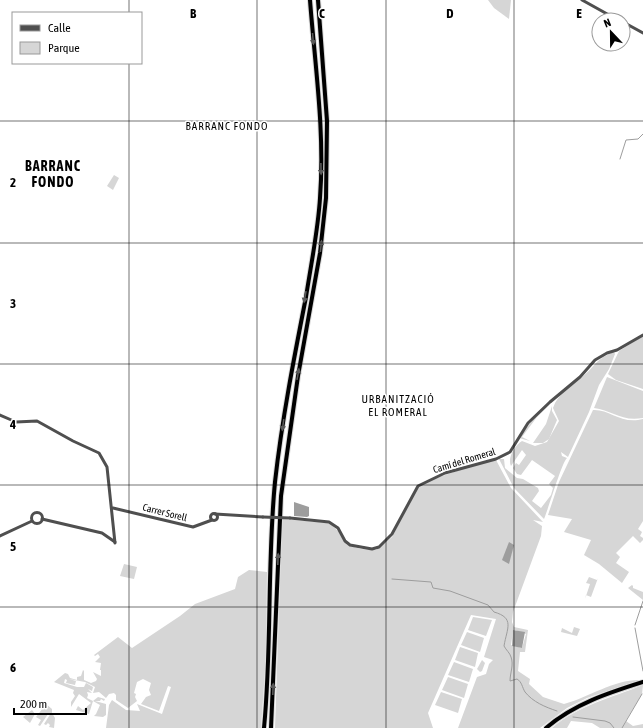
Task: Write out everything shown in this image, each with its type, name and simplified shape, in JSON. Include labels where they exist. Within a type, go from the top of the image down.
[{"type":"highway","points":[[264,728],[275,481],[284,416],[313,254],[320,198],[320,127],[310,0]]},
{"type":"highway","points":[[271,728],[281,496],[298,376],[320,253],[326,198],[327,121],[318,0]]},
{"type":"highway","points":[[546,728],[564,714],[585,702],[643,682]]},
{"type":"street","points":[[582,0],[604,12]]},
{"type":"street","points":[[631,26],[643,33]]},
{"type":"street","name":"Camí del Romeral","points":[[216,516],[224,514],[263,516],[329,522],[338,528],[345,541],[350,545],[372,549],[379,547],[392,534],[418,486],[445,473],[496,459],[510,452],[528,423],[551,401],[580,377],[594,360],[607,353],[617,350],[643,335]]},
{"type":"street","points":[[0,415],[16,422],[37,421],[73,441],[99,453],[107,465],[113,508],[115,543],[102,532],[42,519]]},
{"type":"street","name":"Carrer Sorell","points":[[113,508],[192,527],[199,526],[212,520],[216,516]]},
{"type":"street","points":[[32,521],[32,516],[36,512],[40,514],[42,519]]},
{"type":"street","points":[[212,520],[211,515],[216,516]]},
{"type":"street","points":[[0,536],[32,521],[37,523],[42,519]]},
{"type":"green space","points":[[488,0],[511,0],[509,19],[494,8]]},
{"type":"green space","points":[[114,175],[119,178],[113,190],[107,186]]},
{"type":"green space","points":[[643,336],[643,389],[616,380],[608,374],[619,351]]},
{"type":"green space","points":[[614,352],[615,354],[609,369],[599,385],[589,412],[568,457],[561,452],[562,456],[567,458],[544,519],[514,488],[499,459],[504,459],[505,468],[517,478],[523,479],[538,488],[539,491],[532,501],[541,508],[551,495],[553,488],[549,484],[555,476],[532,460],[521,475],[517,474],[513,468],[516,463],[519,465],[526,455],[522,450],[511,466],[510,459],[512,452],[522,441],[535,446],[547,442],[559,421],[553,408],[558,398],[587,373],[599,360]]},
{"type":"green space","points":[[607,377],[643,391],[643,418],[635,419],[623,417],[594,408]]},
{"type":"green space","points":[[550,404],[537,417],[522,437],[530,441],[519,438],[535,417]]},
{"type":"green space","points":[[552,406],[552,411],[557,420],[549,439],[543,443],[533,443],[546,424]]},
{"type":"green space","points":[[593,410],[599,410],[622,419],[643,419],[643,521],[638,529],[642,532],[640,536],[643,540],[640,543],[633,536],[616,553],[620,557],[616,563],[629,572],[622,583],[599,564],[584,555],[591,540],[564,532],[572,519],[548,515],[559,482]]},
{"type":"green space","points":[[496,460],[511,488],[543,522],[533,520],[542,526],[541,536],[513,612],[512,622],[514,627],[528,630],[525,652],[520,652],[518,671],[530,679],[529,684],[543,697],[564,704],[620,683],[640,680],[587,698],[567,708],[540,728],[458,728],[477,677],[486,674],[489,664],[493,660],[484,657],[496,619],[471,615],[428,713],[433,728],[275,728],[282,519],[330,523],[338,531],[347,545],[361,549],[376,550],[392,537],[418,487],[428,481],[468,467]],"holes":[[[515,630],[526,634],[522,648],[511,645],[513,631]]]},
{"type":"green space","points":[[124,564],[137,567],[134,579],[120,576]]},
{"type":"green space","points":[[249,570],[267,572],[266,656],[261,728],[106,728],[109,705],[112,700],[126,710],[140,711],[137,704],[162,714],[171,687],[168,686],[159,711],[141,704],[146,697],[151,695],[149,690],[151,683],[143,679],[137,682],[134,693],[136,694],[135,697],[137,701],[128,708],[116,700],[116,695],[114,693],[109,694],[106,698],[99,692],[93,693],[95,687],[85,682],[69,679],[76,681],[75,685],[66,683],[67,680],[65,679],[64,683],[77,687],[84,687],[86,683],[93,687],[92,691],[88,689],[92,693],[87,692],[87,698],[93,701],[89,714],[76,710],[78,706],[83,710],[91,703],[79,694],[71,707],[71,702],[75,696],[73,693],[74,690],[54,682],[65,673],[68,674],[70,678],[77,680],[77,677],[81,676],[83,670],[84,680],[91,683],[96,681],[97,679],[93,672],[101,676],[101,663],[95,662],[100,657],[98,654],[95,656],[94,655],[118,637],[132,648],[180,616],[195,604],[235,589],[238,577]]},
{"type":"green space","points":[[589,577],[597,580],[598,578],[591,597],[586,595],[590,584],[586,583]]},
{"type":"green space","points":[[632,585],[633,588],[643,592],[643,600],[628,588]]},
{"type":"green space","points":[[473,617],[492,620],[486,636],[468,630]]},
{"type":"green space","points":[[574,627],[580,629],[577,636],[561,632],[562,628],[572,633]]},
{"type":"green space","points":[[467,632],[484,638],[480,652],[461,645]]},
{"type":"green space","points":[[460,647],[478,653],[475,667],[455,660]]},
{"type":"green space","points":[[482,660],[485,663],[482,671],[480,672],[477,669]]},
{"type":"green space","points":[[454,662],[473,669],[469,682],[448,675]]},
{"type":"green space","points":[[448,677],[468,684],[464,698],[442,690]]},
{"type":"green space","points":[[643,685],[642,694],[622,727],[626,721],[633,726],[643,724],[643,728],[600,728],[592,723],[571,721],[567,728],[552,728],[573,713]]},
{"type":"green space","points":[[441,692],[462,699],[458,713],[435,705]]},
{"type":"green space","points":[[98,697],[105,699],[104,701],[101,699],[100,701],[95,701],[106,704],[106,715],[103,717],[94,716],[100,705],[93,701]]},
{"type":"green space","points":[[46,704],[52,709],[52,713],[55,718],[54,728],[49,727],[50,725],[48,723],[46,725],[44,724],[51,713],[48,714],[40,726],[38,725],[41,720],[36,717]]},
{"type":"green space","points":[[32,710],[35,714],[30,723],[23,717]]},
{"type":"shaded area","points":[[294,502],[309,507],[309,516],[294,516]]},
{"type":"shaded area","points":[[509,542],[514,545],[509,564],[502,560]]},
{"type":"shaded area","points":[[513,630],[525,632],[522,648],[512,646]]},
{"type":"waterway","points":[[620,159],[626,140],[638,139],[643,134]]},
{"type":"waterway","points":[[392,579],[431,582],[433,588],[450,591],[488,605],[494,612],[505,617],[508,624],[508,629],[504,646],[512,660],[510,681],[517,679],[519,680],[525,692],[532,699],[557,711]]},
{"type":"waterway","points":[[635,625],[643,601]]},
{"type":"waterway","points":[[635,628],[643,671]]},
{"type":"waterway","points":[[622,728],[642,694]]},
{"type":"waterway","points":[[573,717],[605,721],[610,723],[614,728]]},
{"type":"district","name":"BARRANC FONDO","points":[[227,126]]},
{"type":"district","name":"BARRANC FONDO","points":[[53,174]]},
{"type":"district","name":"URBANITZACIÓ EL ROMERAL","points":[[398,405]]}]
